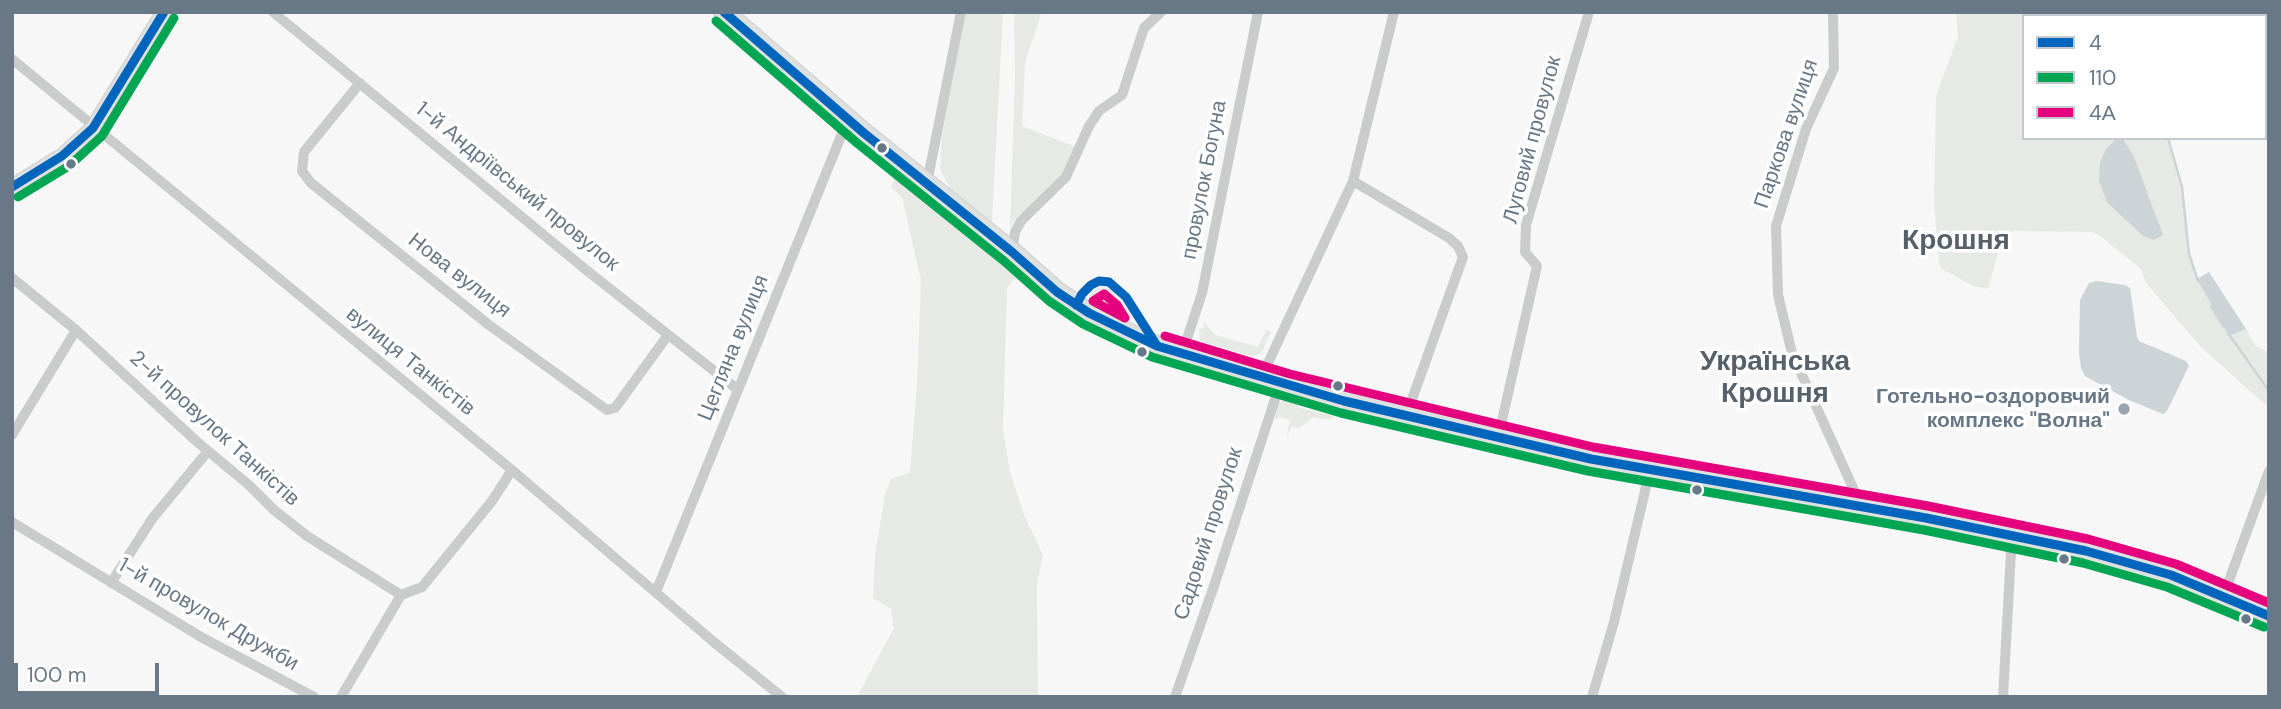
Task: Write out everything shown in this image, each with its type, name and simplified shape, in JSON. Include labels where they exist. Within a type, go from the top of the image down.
[{"type":"highway","points":[[724,12],[1057,292],[1088,313],[1123,331],[1182,354],[1271,381],[1498,438],[1650,470],[2012,534],[2138,565],[2171,575],[2269,616]]},
{"type":"street","points":[[12,187],[62,156],[93,128],[164,12]]},
{"type":"street","name":"1-й Андріївський провулок","points":[[273,12],[584,269],[737,389]]},
{"type":"street","points":[[927,183],[961,12]]},
{"type":"street","points":[[1012,252],[1014,232],[1021,221],[1066,177],[1098,111],[1122,95],[1144,28],[1161,12]]},
{"type":"street","name":"провулок Богуна","points":[[1182,354],[1202,293],[1258,12]]},
{"type":"street","name":"Садовий провулок","points":[[1175,697],[1214,586],[1271,381],[1353,181],[1394,12]]},
{"type":"street","name":"Луговий провулок","points":[[1498,438],[1537,266],[1525,252],[1526,225],[1589,12]]},
{"type":"street","name":"Паркова вулиця","points":[[1833,12],[1835,68],[1806,129],[1776,226],[1778,295],[1792,353],[1854,490],[1854,505]]},
{"type":"street","name":"вулиця Танкістів","points":[[12,59],[512,470],[782,697]]},
{"type":"street","name":"Нова вулиця","points":[[360,83],[304,152],[302,171],[311,183],[489,325],[607,410],[615,408],[668,335]]},
{"type":"street","name":"Цегляна вулиця","points":[[656,592],[848,119]]},
{"type":"street","points":[[1353,181],[1449,238],[1458,246],[1463,257],[1406,416]]},
{"type":"street","name":"2-й провулок Танкістів","points":[[12,278],[76,330],[274,510],[307,536],[401,595]]},
{"type":"street","points":[[12,435],[76,330]]},
{"type":"street","points":[[111,583],[152,519],[208,451]]},
{"type":"street","points":[[341,697],[401,595],[422,587],[492,501],[512,470]]},
{"type":"street","points":[[1592,697],[1613,625],[1650,470]]},
{"type":"street","points":[[2223,597],[2269,471]]},
{"type":"street","name":"1-й провулок Дружби","points":[[12,522],[201,637],[314,697]]},
{"type":"street","points":[[2003,697],[2012,534]]},
{"type":"shaded area","points":[[966,12],[1003,12],[992,222],[951,190],[940,170],[942,136]]},
{"type":"shaded area","points":[[1014,12],[1042,12],[1025,62],[1022,126],[1076,147],[1056,184],[1013,221],[1010,229],[1015,77]]},
{"type":"shaded area","points":[[1956,12],[2107,12],[2108,14],[2022,14],[2022,140],[2169,140],[2182,187],[2189,254],[2197,279],[2229,335],[2246,329],[2255,345],[2269,353],[2269,408],[2202,348],[2146,283],[2141,269],[2092,232],[2013,231],[2000,246],[1988,289],[1973,286],[1940,268],[1934,205],[1936,96],[1958,36]]},
{"type":"shaded area","points":[[2115,140],[2124,140],[2134,157],[2163,235],[2154,240],[2143,236],[2107,202],[2099,181],[2100,163],[2106,149]]},
{"type":"shaded area","points":[[895,178],[957,221],[1022,278],[1014,279],[1007,288],[1003,429],[1010,472],[1024,515],[1043,555],[1037,584],[1038,697],[857,697],[894,628],[891,609],[873,598],[875,554],[885,495],[891,479],[910,473],[917,384],[921,280],[902,197],[891,187]]},
{"type":"shaded area","points":[[2209,272],[2246,329],[2229,336],[2197,279]]},
{"type":"shaded area","points":[[2097,281],[2130,288],[2139,341],[2186,361],[2189,366],[2163,414],[2129,400],[2085,376],[2081,368],[2080,300],[2089,283]]},
{"type":"shaded area","points":[[1098,287],[1111,289],[1131,315],[1130,320],[1089,295]]},
{"type":"shaded area","points":[[1204,322],[1215,335],[1258,347],[1266,330],[1271,332],[1261,354],[1252,356],[1200,341],[1199,328],[1203,329]]},
{"type":"shaded area","points":[[1285,399],[1293,401],[1300,408],[1334,416],[1328,420],[1314,417],[1299,428],[1292,426],[1286,439],[1290,420],[1280,417],[1274,420],[1279,404]]},
{"type":"waterway","points":[[2169,140],[2182,187],[2189,254],[2198,281]]},
{"type":"waterway","points":[[2211,306],[2224,327]]},
{"type":"waterway","points":[[2228,333],[2269,391]]},
{"type":"transit line","name":"4","points":[[12,187],[62,156],[93,128],[164,12]]},
{"type":"transit line","name":"4","points":[[724,12],[865,134],[1012,252],[1057,292],[1089,313],[1157,346],[1344,401],[1591,459],[1926,518],[2086,551],[2171,575],[2269,616]]},
{"type":"transit line","name":"110","points":[[18,197],[69,166],[102,136],[174,18]]},
{"type":"transit line","name":"110","points":[[716,21],[857,143],[1004,261],[1049,301],[1083,324],[1152,357],[1341,413],[1588,471],[1924,530],[2083,563],[2167,587],[2264,627]]},
{"type":"transit line","name":"4","points":[[1076,305],[1091,285],[1099,281],[1109,282],[1126,297],[1157,346]]},
{"type":"transit line","name":"4А","points":[[1104,294],[1117,305],[1125,318],[1093,301],[1104,294]]},
{"type":"transit line","name":"4А","points":[[1165,336],[1290,374],[1593,447],[1928,506],[2088,539],[2176,564],[2269,603]]},
{"type":"place","name":"Готельно-оздоровчий комплекс \"Волна\"","points":[[2124,409]]},
{"type":"district","name":"Крошня","points":[[1956,242]]},
{"type":"district","name":"Українська Крошня","points":[[1775,379]]}]
